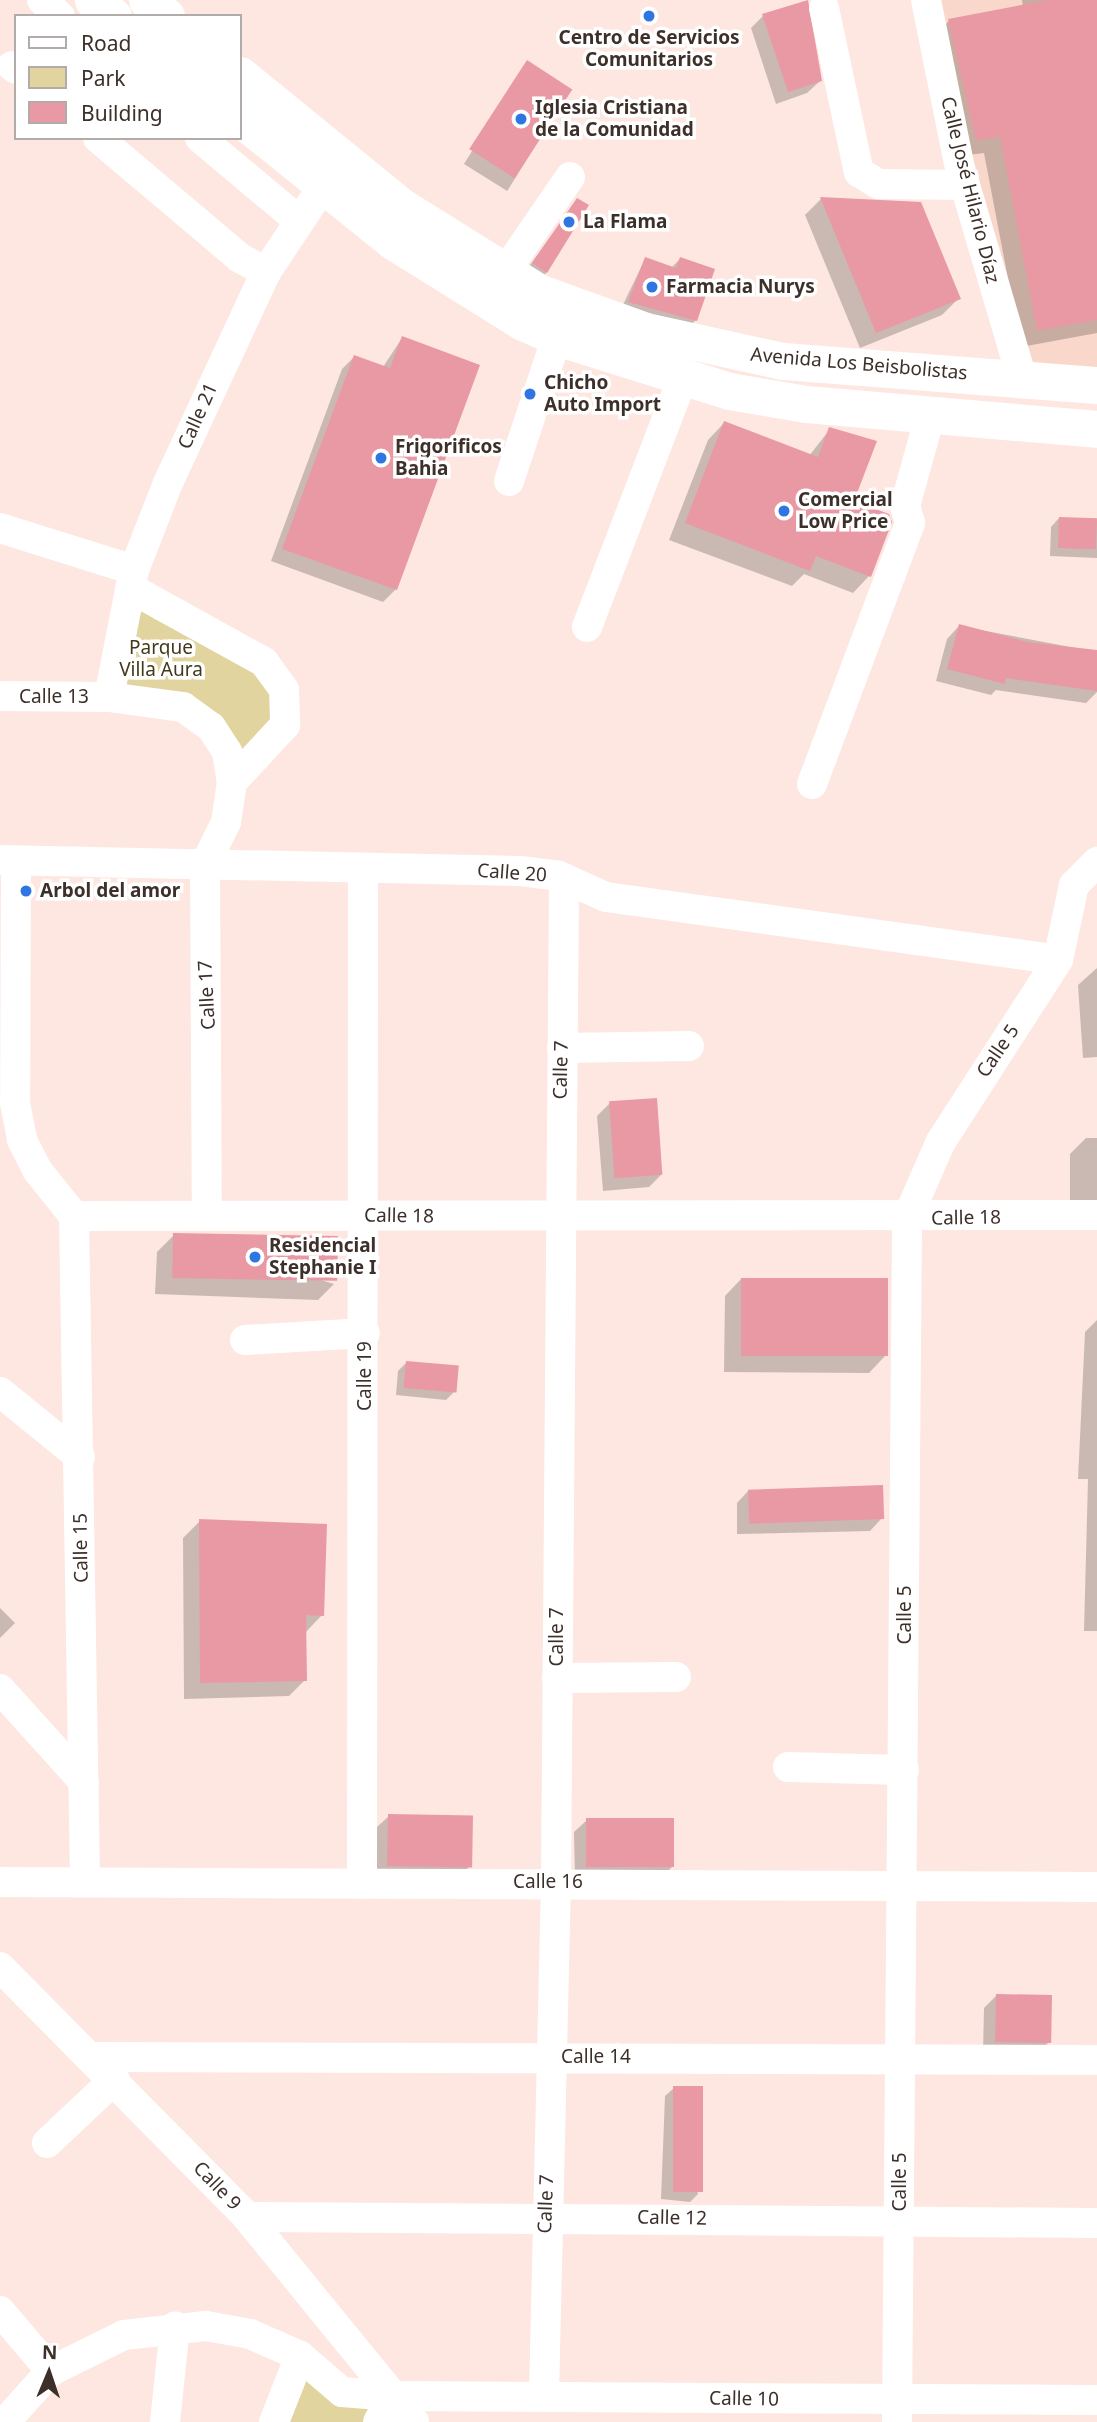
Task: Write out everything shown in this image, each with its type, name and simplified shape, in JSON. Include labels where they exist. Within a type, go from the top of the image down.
[{"type":"main road","points":[[93,0],[110,14]]},
{"type":"main road","points":[[147,0],[164,14]]},
{"type":"main road","name":"Avenida Los Beisbolistas","points":[[242,77],[333,171],[461,286],[557,337],[683,377],[806,404],[1097,429]]},
{"type":"main road","name":"Avenida Los Beisbolistas","points":[[242,119],[402,207],[505,272],[590,312],[711,348],[844,367],[1097,385]]},
{"type":"street","points":[[42,0],[58,14]]},
{"type":"street","name":"Calle José Hilario Díaz","points":[[926,0],[965,185],[1022,379]]},
{"type":"street","points":[[824,8],[859,172],[878,184],[965,185]]},
{"type":"street","points":[[100,140],[265,272]]},
{"type":"street","points":[[202,140],[297,219]]},
{"type":"street","name":"Calle 21","points":[[109,697],[132,579],[265,272],[297,219],[333,171]]},
{"type":"street","points":[[505,272],[570,177]]},
{"type":"street","points":[[509,481],[557,337]]},
{"type":"street","points":[[587,627],[683,377]]},
{"type":"street","points":[[812,784],[910,523],[905,506],[930,416]]},
{"type":"street","points":[[0,528],[132,579],[264,662],[284,690],[285,726],[232,782]]},
{"type":"street","name":"Calle 13","points":[[0,696],[109,697]]},
{"type":"street","name":"Calle 17","points":[[109,697],[183,707],[211,727],[227,752],[232,782],[226,822],[205,865],[207,1212]]},
{"type":"street","points":[[8,861],[15,1103],[22,1140],[37,1170],[74,1216]]},
{"type":"street","name":"Calle 20","points":[[8,861],[520,871],[564,879],[606,897],[1058,960]]},
{"type":"street","name":"Calle 5","points":[[897,2412],[907,1219],[940,1143],[1058,960],[1074,885],[1097,862]]},
{"type":"street","name":"Calle 19","points":[[362,1884],[366,1216],[363,868]]},
{"type":"street","name":"Calle 7","points":[[544,2395],[545,2216],[556,1881],[559,1219],[564,879]]},
{"type":"street","points":[[562,1048],[689,1046]]},
{"type":"street","name":"Calle 18","points":[[74,1216],[207,1212],[559,1219],[907,1219],[1097,1215]]},
{"type":"street","name":"Calle 15","points":[[74,1216],[85,1881]]},
{"type":"street","points":[[245,1340],[365,1333]]},
{"type":"street","points":[[0,1392],[80,1457]]},
{"type":"street","points":[[557,1678],[676,1678]]},
{"type":"street","points":[[0,1689],[84,1782]]},
{"type":"street","points":[[788,1767],[904,1770]]},
{"type":"street","name":"Calle 16","points":[[0,1882],[362,1884],[556,1881],[1097,1887]]},
{"type":"street","name":"Calle 9","points":[[0,1967],[95,2057],[247,2217],[414,2422]]},
{"type":"street","name":"Calle 14","points":[[95,2057],[1097,2060]]},
{"type":"street","points":[[47,2143],[116,2079]]},
{"type":"street","name":"Calle 12","points":[[247,2217],[545,2216],[1097,2223]]},
{"type":"street","points":[[0,2311],[51,2371],[5,2422]]},
{"type":"street","points":[[165,2422],[175,2327]]},
{"type":"street","name":"Calle 10","points":[[51,2371],[124,2335],[175,2327],[250,2334],[300,2356],[342,2392],[392,2396],[544,2395],[897,2412],[1097,2400]]},
{"type":"street","points":[[274,2422],[300,2356]]},
{"type":"street","points":[[378,2422],[392,2396]]},
{"type":"shaded area","points":[[926,0],[1097,0],[1097,385],[1022,379]]},
{"type":"green space","name":"Parque Villa Aura","points":[[130,607],[206,637],[259,667],[276,692],[278,721],[240,765],[221,724],[118,697]]},
{"type":"green space","points":[[302,2371],[371,2402],[365,2422],[289,2422]]},
{"type":"building","points":[[808,0],[822,81],[788,92],[762,14]]},
{"type":"building","points":[[1048,0],[1097,0],[1097,320],[1037,331],[1000,137],[976,140],[948,19]]},
{"type":"building","name":"Iglesia Cristiana de la Comunidad","points":[[527,60],[572,89],[515,178],[469,149]]},
{"type":"building","points":[[820,197],[921,202],[961,299],[876,333]]},
{"type":"building","name":"La Flama","points":[[577,198],[589,205],[547,273],[532,263]]},
{"type":"building","points":[[645,257],[676,268],[680,257],[715,269],[697,321],[628,302]]},
{"type":"building","name":"Frigorificos Bahia","points":[[402,336],[480,365],[397,590],[282,549],[354,355],[390,368]]},
{"type":"building","name":"Comercial Low Price","points":[[724,421],[818,457],[829,427],[877,441],[854,501],[889,514],[892,522],[871,577],[816,556],[810,571],[685,523]]},
{"type":"building","points":[[1059,517],[1097,518],[1096,549],[1058,548]]},
{"type":"building","points":[[959,624],[1027,642],[1097,650],[1097,691],[1006,678],[1005,684],[947,669]]},
{"type":"building","points":[[657,1098],[662,1175],[614,1178],[609,1101]]},
{"type":"building","name":"Residencial Stephanie I","points":[[173,1233],[338,1236],[337,1281],[172,1278]]},
{"type":"building","points":[[741,1278],[888,1278],[888,1356],[741,1356]]},
{"type":"building","points":[[406,1361],[459,1366],[456,1393],[404,1388]]},
{"type":"building","points":[[883,1485],[884,1519],[749,1524],[748,1490]]},
{"type":"building","points":[[199,1519],[327,1524],[324,1616],[306,1615],[307,1681],[200,1683]]},
{"type":"building","points":[[388,1814],[473,1815],[472,1867],[387,1866]]},
{"type":"building","points":[[586,1818],[674,1818],[674,1867],[586,1867]]},
{"type":"building","points":[[996,1994],[1052,1995],[1051,2043],[995,2042]]},
{"type":"building","points":[[673,2086],[703,2086],[703,2192],[673,2192]]},
{"type":"place","name":"Centro de Servicios Comunitarios","points":[[649,16]]},
{"type":"place","name":"Iglesia Cristiana de la Comunidad","points":[[521,119]]},
{"type":"place","name":"La Flama","points":[[569,222]]},
{"type":"place","name":"Farmacia Nurys","points":[[652,287]]},
{"type":"place","name":"Chicho Auto Import","points":[[530,394]]},
{"type":"place","name":"Frigorificos Bahia","points":[[381,458]]},
{"type":"place","name":"Comercial Low Price","points":[[784,511]]},
{"type":"place","name":"Arbol del amor","points":[[26,891]]},
{"type":"place","name":"Residencial Stephanie I","points":[[255,1257]]}]
